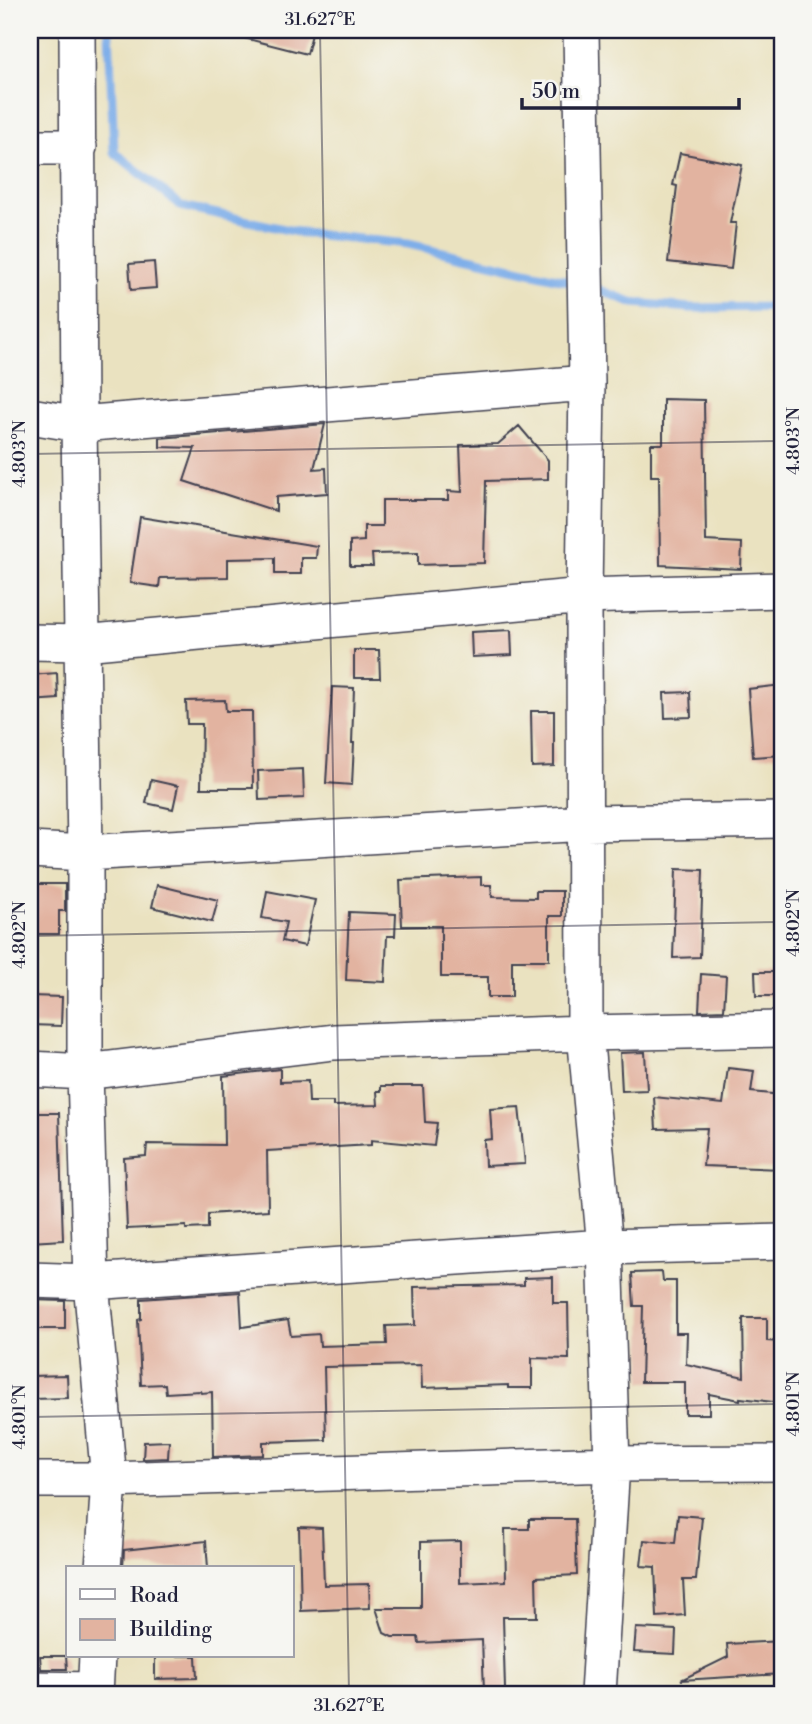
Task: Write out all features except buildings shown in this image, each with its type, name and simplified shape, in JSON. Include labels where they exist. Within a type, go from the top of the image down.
[{"type":"street","points":[[77,30],[85,1072],[91,1282],[109,1480],[103,1566]]},
{"type":"street","points":[[581,30],[587,383],[584,596],[585,1033],[606,1247],[612,1464],[598,1694]]},
{"type":"street","points":[[30,146],[79,146]]},
{"type":"street","points":[[30,416],[79,424],[587,383]]},
{"type":"street","points":[[30,642],[83,643],[584,596],[782,590]]},
{"type":"street","points":[[30,850],[85,853],[585,823],[782,820]]},
{"type":"street","points":[[30,1069],[85,1072],[334,1042],[782,1029]]},
{"type":"street","points":[[30,1280],[91,1282],[606,1247],[782,1242]]},
{"type":"street","points":[[30,1480],[109,1480],[612,1464],[782,1463]]},
{"type":"street","points":[[30,1689],[95,1692],[97,1658]]},
{"type":"waterway","points":[[109,30],[114,152],[181,206],[302,233],[408,244],[578,283]]},
{"type":"waterway","points":[[594,288],[634,303],[691,308],[782,307]]}]
